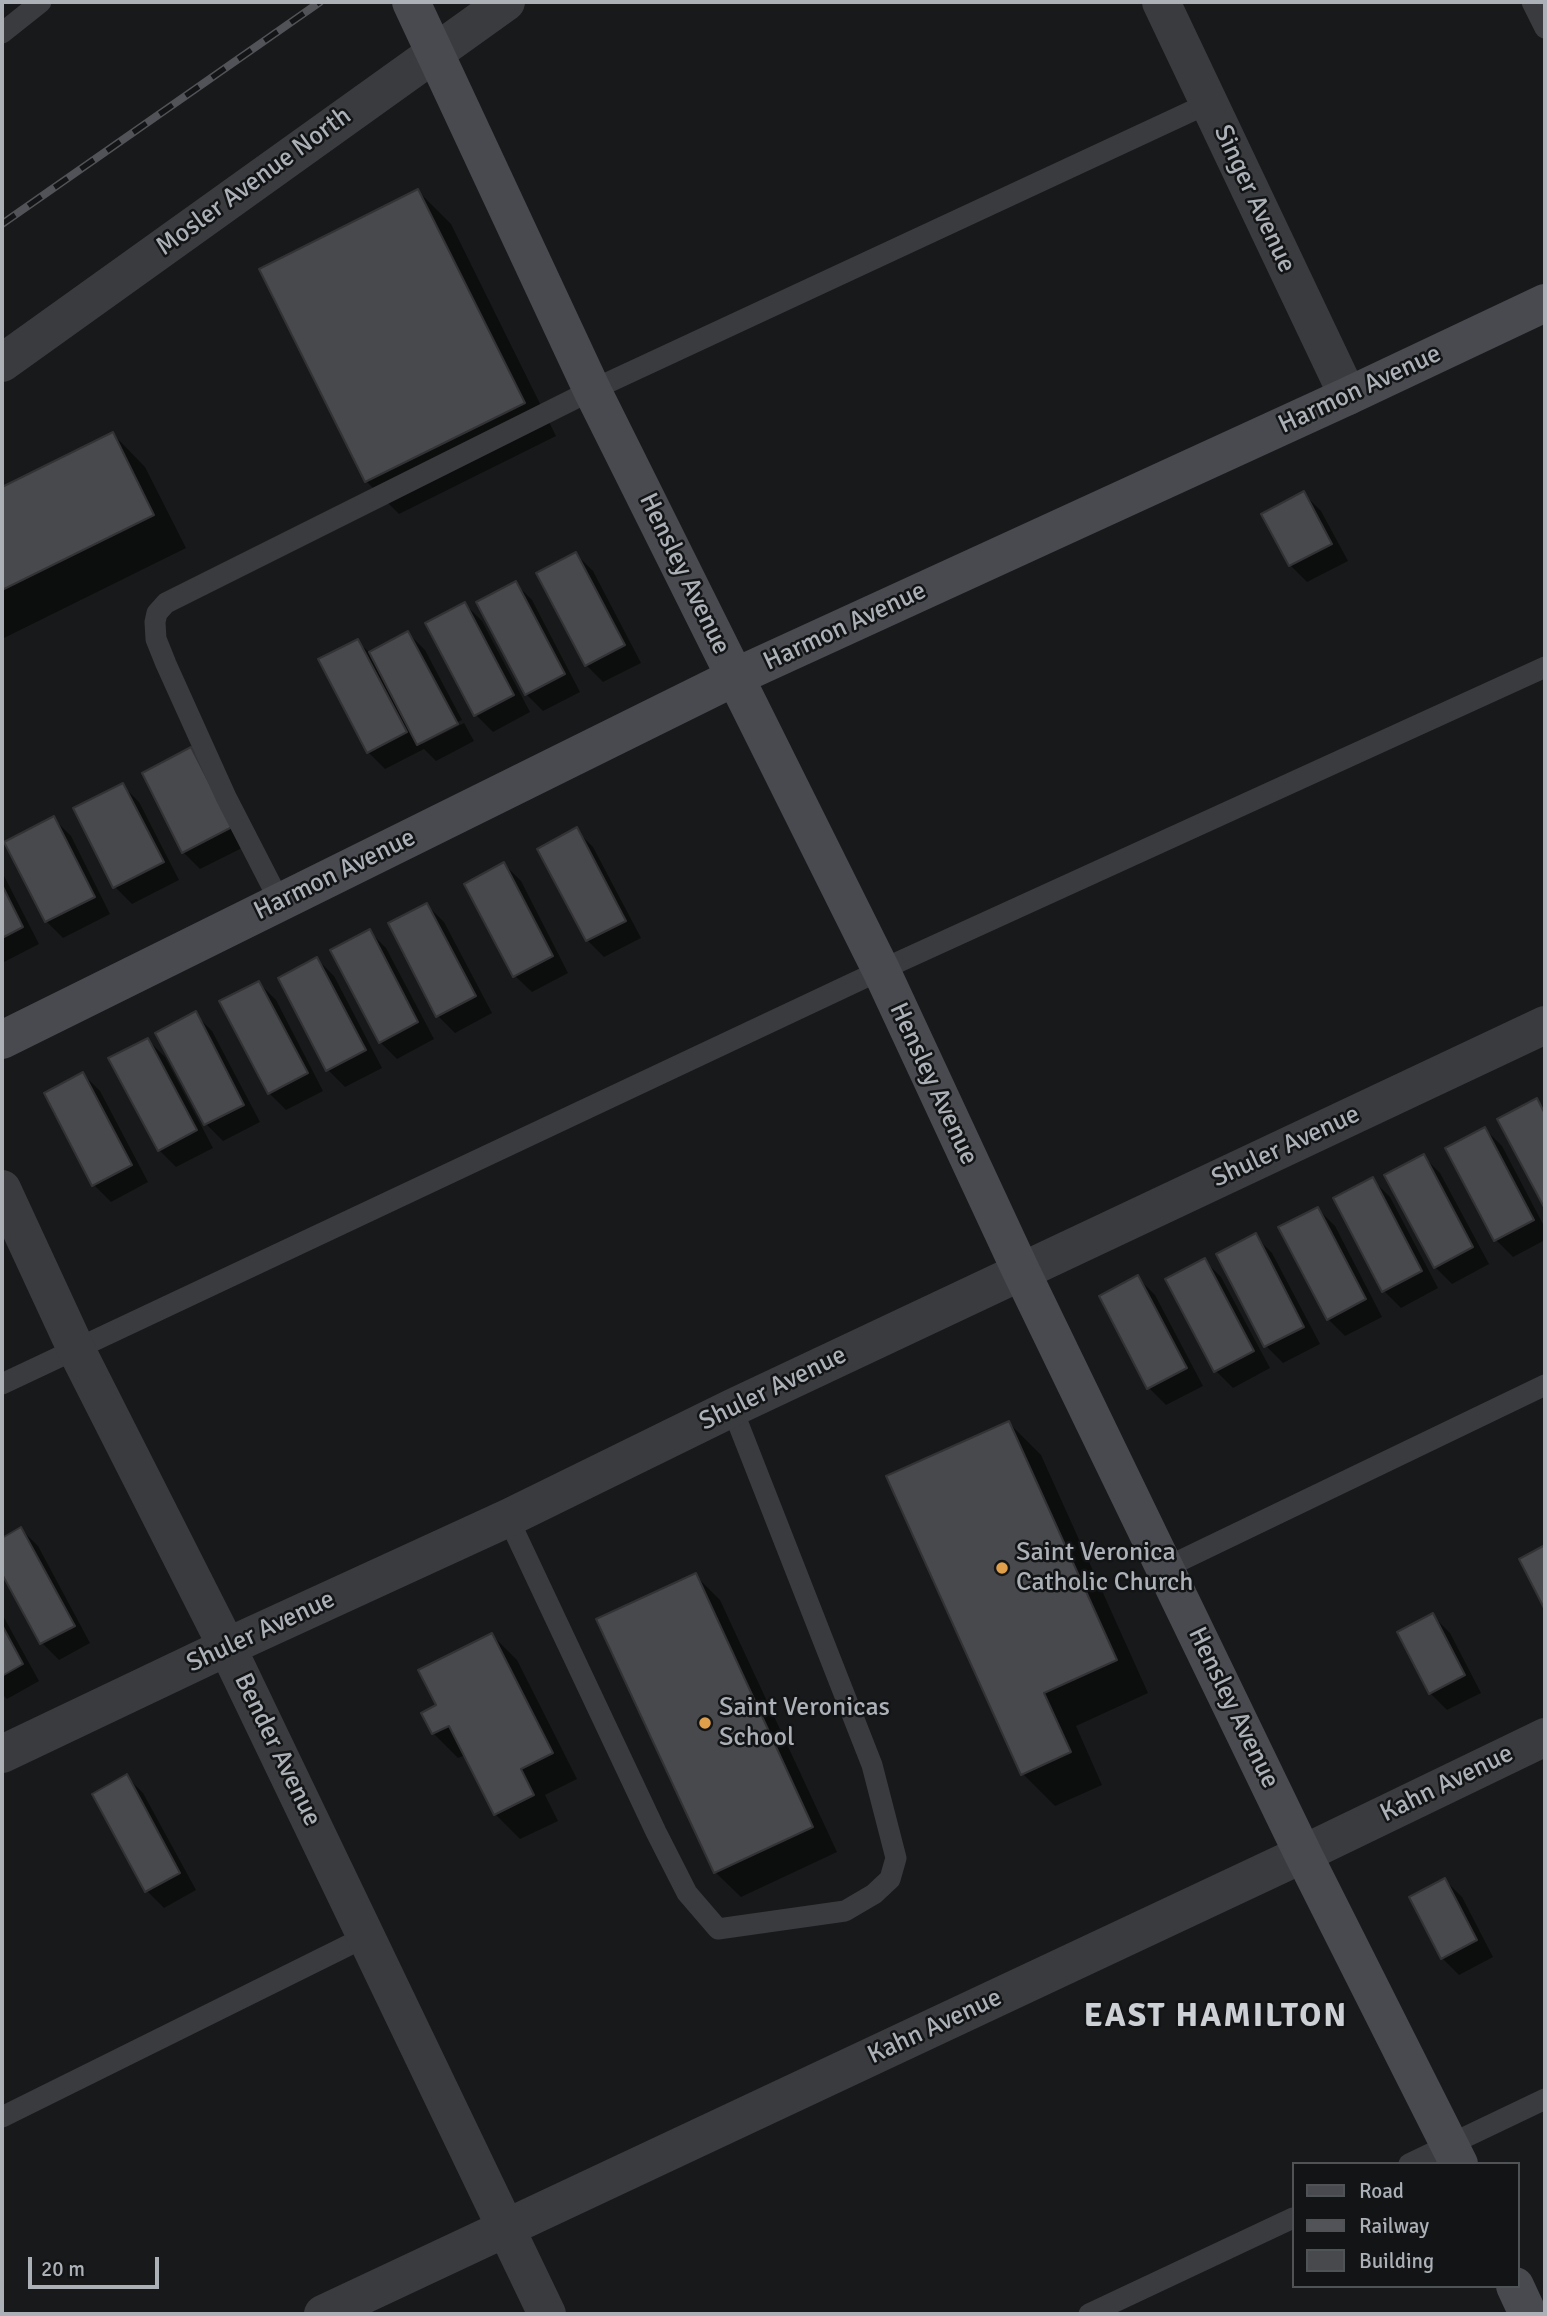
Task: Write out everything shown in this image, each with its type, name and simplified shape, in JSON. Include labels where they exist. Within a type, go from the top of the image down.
[{"type":"street","name":"Hensley Avenue","points":[[411,2],[592,390],[881,970],[1021,1271],[1303,1854],[1455,2154]]},
{"type":"street","name":"Mosler Avenue North","points":[[2,363],[506,2]]},
{"type":"street","name":"Singer Avenue","points":[[1161,2],[1348,396]]},
{"type":"street","name":"Harmon Avenue","points":[[2,1040],[735,677],[1545,303]]},
{"type":"street","name":"Shuler Avenue","points":[[2,1754],[508,1518],[732,1408],[1545,1025]]},
{"type":"street","name":"Bender Avenue","points":[[2,1189],[76,1349],[228,1647],[547,2314]]},
{"type":"street","name":"Kahn Avenue","points":[[323,2314],[1303,1854],[1545,1737]]},
{"type":"street","points":[[1516,2288],[1528,2314]]},
{"type":"lane","points":[[2,33],[41,2]]},
{"type":"lane","points":[[1532,2],[1545,28]]},
{"type":"lane","points":[[281,902],[226,797],[156,639],[157,613],[166,603],[592,390],[1209,103]]},
{"type":"lane","points":[[2,1384],[881,970],[1545,667]]},
{"type":"lane","points":[[1165,1568],[1545,1385]]},
{"type":"lane","points":[[508,1518],[656,1832],[687,1893],[710,1920],[718,1929],[845,1911],[874,1894],[890,1880],[896,1858],[872,1765],[732,1408]]},
{"type":"lane","points":[[2,2117],[367,1936]]},
{"type":"lane","points":[[1418,2162],[1455,2154],[1545,2099]]},
{"type":"lane","points":[[1088,2314],[1292,2218]]},
{"type":"building","points":[[418,189],[525,403],[365,482],[259,269]]},
{"type":"building","points":[[113,432],[154,515],[2,590],[2,487]]},
{"type":"building","points":[[1304,491],[1332,544],[1289,566],[1261,514]]},
{"type":"building","points":[[576,552],[625,645],[585,666],[536,573]]},
{"type":"building","points":[[516,581],[565,674],[525,695],[476,602]]},
{"type":"building","points":[[465,602],[514,695],[474,716],[425,623]]},
{"type":"building","points":[[408,631],[458,724],[417,745],[369,652]]},
{"type":"building","points":[[358,639],[407,732],[367,753],[318,659]]},
{"type":"building","points":[[191,747],[232,827],[182,853],[142,773]]},
{"type":"building","points":[[123,783],[164,862],[113,888],[73,808]]},
{"type":"building","points":[[54,816],[95,897],[45,922],[4,842]]},
{"type":"building","points":[[577,827],[626,921],[586,941],[537,849]]},
{"type":"building","points":[[504,862],[553,956],[513,977],[464,884]]},
{"type":"building","points":[[2,885],[23,927],[2,938]]},
{"type":"building","points":[[427,903],[476,996],[436,1017],[388,923]]},
{"type":"building","points":[[370,929],[418,1022],[379,1043],[330,950]]},
{"type":"building","points":[[317,957],[366,1050],[326,1071],[278,978]]},
{"type":"building","points":[[259,981],[308,1073],[268,1094],[219,1001]]},
{"type":"building","points":[[196,1011],[244,1105],[204,1125],[155,1033]]},
{"type":"building","points":[[148,1038],[197,1130],[158,1151],[108,1058]]},
{"type":"building","points":[[83,1072],[132,1165],[92,1186],[44,1093]]},
{"type":"building","points":[[1537,1098],[1545,1114],[1545,1209],[1497,1119]]},
{"type":"building","points":[[1485,1127],[1534,1220],[1494,1241],[1445,1148]]},
{"type":"building","points":[[1424,1154],[1473,1247],[1434,1268],[1384,1175]]},
{"type":"building","points":[[1373,1177],[1422,1271],[1382,1292],[1333,1198]]},
{"type":"building","points":[[1318,1207],[1366,1299],[1327,1320],[1278,1227]]},
{"type":"building","points":[[1256,1233],[1304,1327],[1264,1347],[1216,1254]]},
{"type":"building","points":[[1205,1258],[1254,1351],[1214,1372],[1165,1279]]},
{"type":"building","points":[[1138,1275],[1187,1368],[1147,1389],[1099,1296]]},
{"type":"building","name":"Saint Veronica Catholic Church","points":[[1009,1421],[1117,1660],[1044,1693],[1071,1752],[1021,1775],[886,1476]]},
{"type":"building","points":[[21,1527],[75,1626],[40,1644],[2,1574],[2,1538]]},
{"type":"building","points":[[1545,1545],[1545,1610],[1519,1559]]},
{"type":"building","name":"Saint Veronicas School","points":[[696,1573],[813,1827],[714,1873],[596,1619]]},
{"type":"building","points":[[1433,1613],[1465,1675],[1429,1694],[1397,1632]]},
{"type":"building","points":[[2,1625],[23,1664],[2,1676]]},
{"type":"building","points":[[492,1633],[553,1753],[521,1769],[534,1795],[494,1815],[449,1726],[432,1734],[421,1713],[436,1705],[418,1670]]},
{"type":"building","points":[[127,1774],[180,1873],[145,1892],[92,1794]]},
{"type":"building","points":[[1445,1878],[1477,1940],[1441,1959],[1409,1897]]},
{"type":"railway","points":[[2,224],[320,2]]},
{"type":"place","name":"Saint Veronica Catholic Church","points":[[1002,1568]]},
{"type":"place","name":"Saint Veronicas School","points":[[705,1723]]},
{"type":"district","name":"EAST HAMILTON","points":[[1216,2017]]}]
